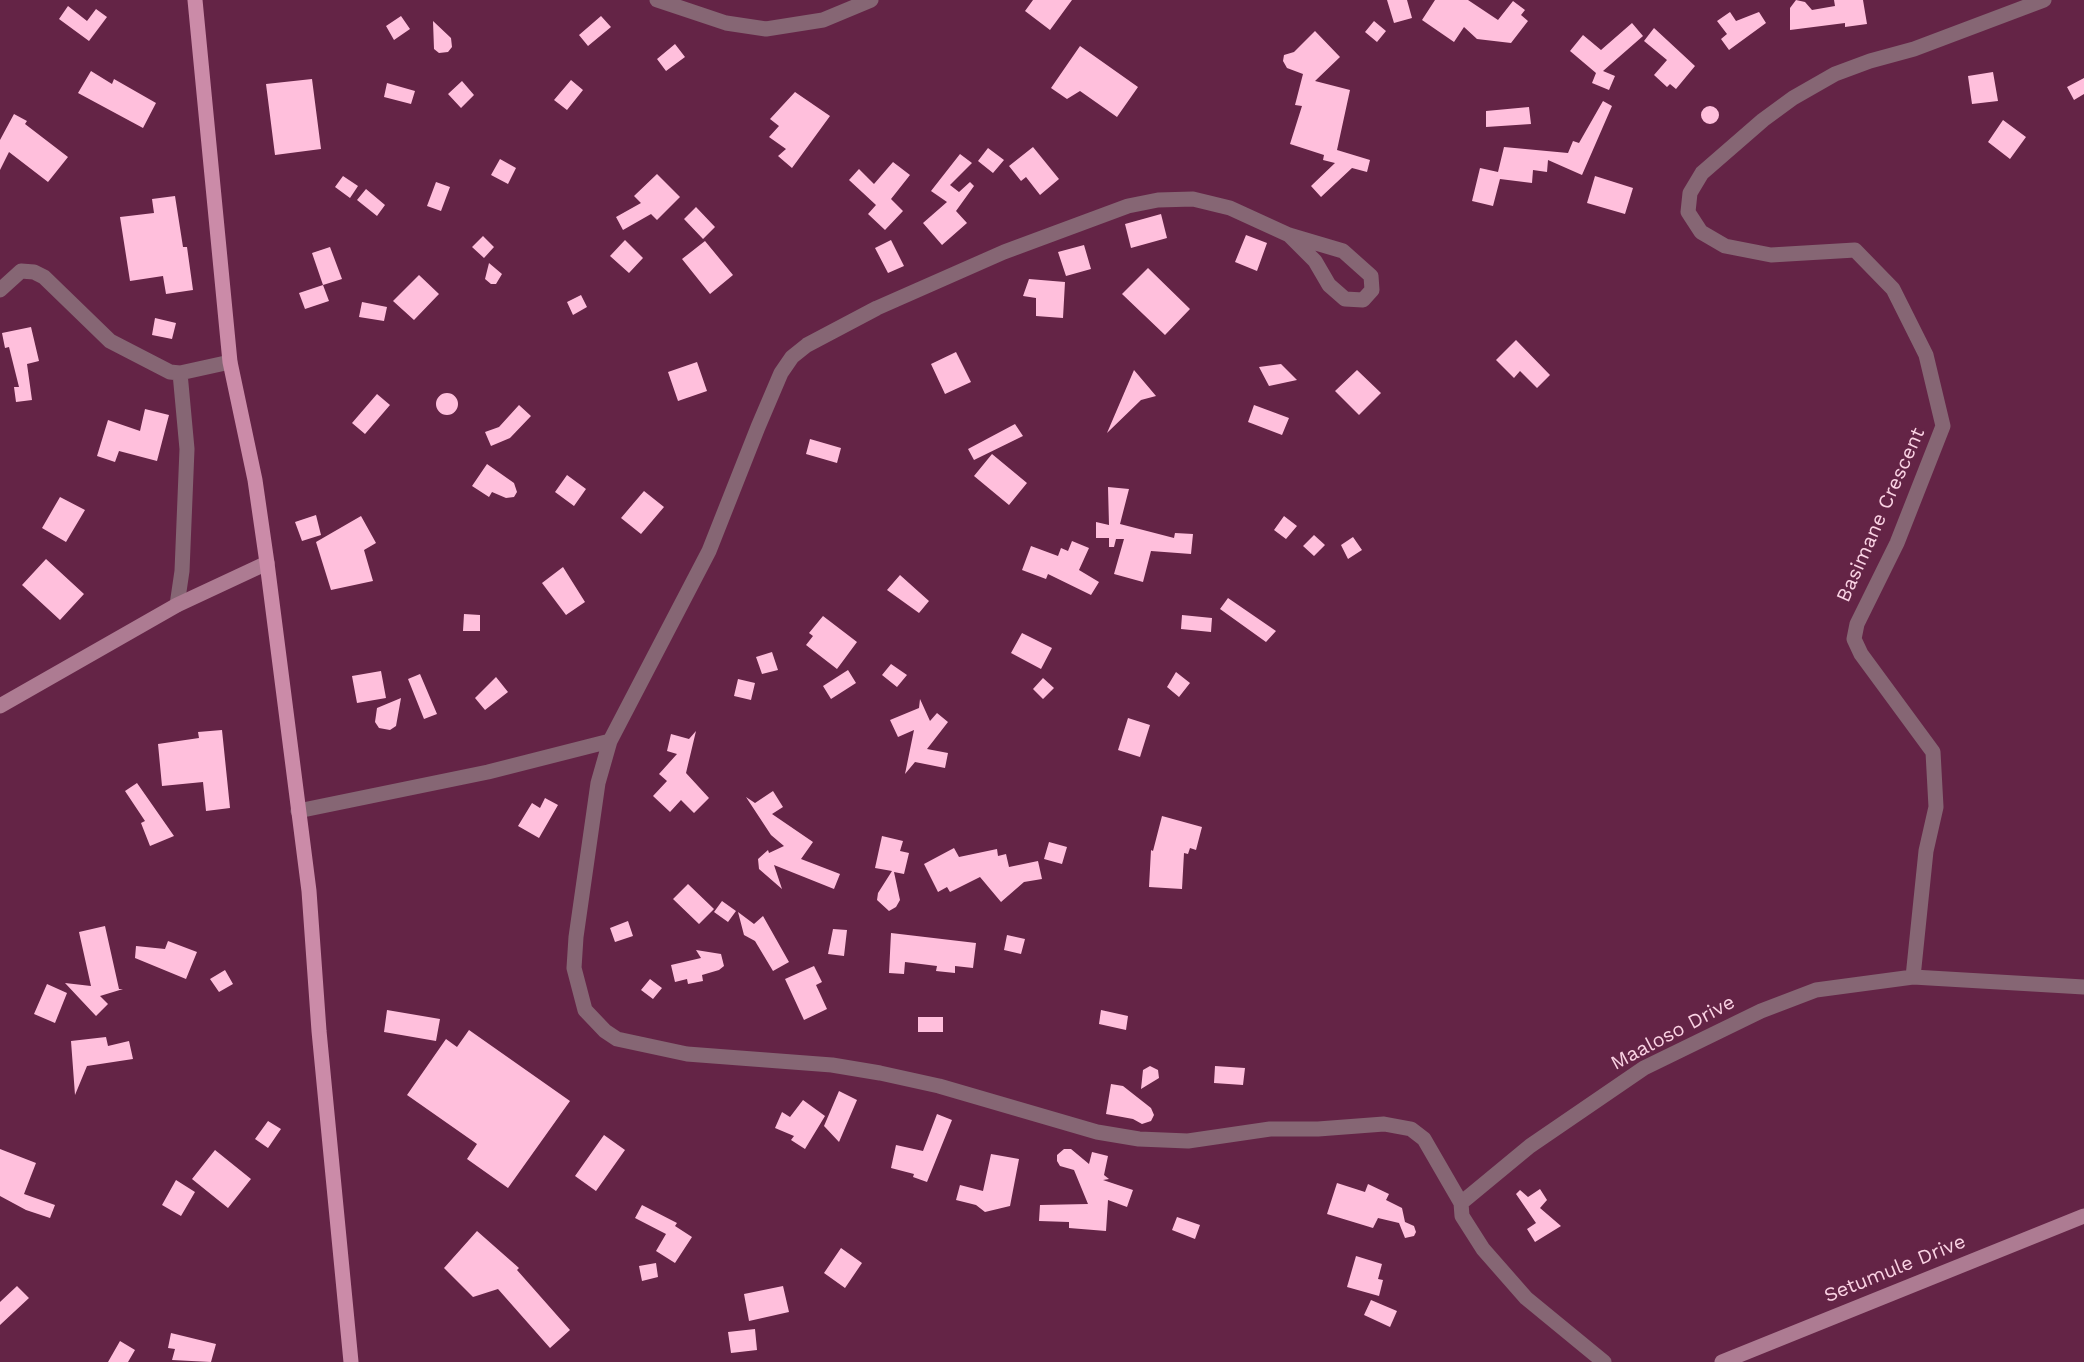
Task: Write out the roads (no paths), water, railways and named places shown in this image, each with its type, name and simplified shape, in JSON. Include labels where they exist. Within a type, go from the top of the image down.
[{"type":"main road","points":[[195,0],[230,362],[255,480],[309,891],[320,1042],[351,1362]]},
{"type":"street","points":[[657,0],[726,23],[766,28],[823,20],[871,0]]},
{"type":"street","name":"Basimane Crescent","points":[[1913,977],[1926,850],[1936,807],[1933,752],[1861,654],[1854,639],[1857,624],[1897,543],[1943,426],[1926,355],[1893,289],[1855,250],[1771,255],[1725,246],[1701,232],[1688,212],[1690,193],[1702,173],[1763,120],[1793,98],[1835,74],[1870,61],[1914,49],[2044,0]]},
{"type":"street","points":[[1288,236],[1316,261],[1329,285],[1345,299],[1363,300],[1372,290],[1371,276],[1343,251],[1288,236],[1230,208],[1193,199],[1158,200],[1128,206],[1004,252],[877,308],[807,345],[792,357],[781,373],[709,551],[610,741],[598,783],[576,937],[574,968],[585,1010],[617,1039],[687,1054],[832,1065],[880,1073],[939,1086],[1097,1132],[1138,1139],[1188,1141],[1270,1129],[1317,1129],[1384,1124],[1411,1130],[1424,1139],[1461,1203],[1462,1216],[1483,1249],[1526,1298],[1604,1362]]},
{"type":"street","points":[[0,276],[21,271],[34,272],[44,277],[110,341],[170,372],[180,373],[230,362]]},
{"type":"street","points":[[0,290],[21,271]]},
{"type":"street","points":[[177,605],[182,571],[187,449],[180,373]]},
{"type":"street","points":[[0,706],[177,605],[267,563]]},
{"type":"street","points":[[298,811],[488,772],[610,741]]},
{"type":"street","name":"Maaloso Drive","points":[[1461,1203],[1530,1146],[1644,1068],[1761,1011],[1816,990],[1913,977],[2084,987]]},
{"type":"street","name":"Setumule Drive","points":[[1722,1362],[2084,1216]]}]
